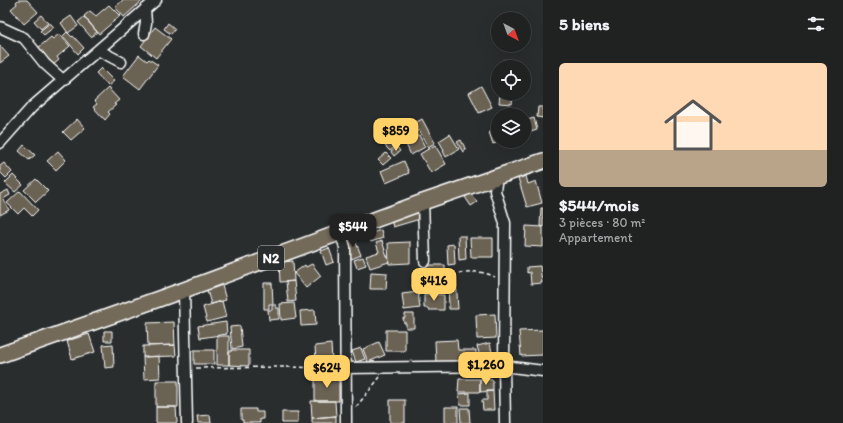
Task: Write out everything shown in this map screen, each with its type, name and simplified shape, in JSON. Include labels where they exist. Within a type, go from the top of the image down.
[{"type":"highway","name":"N2","points":[[0,355],[184,290],[423,202],[543,161]]},
{"type":"street","points":[[0,143],[32,107],[156,0]]},
{"type":"street","points":[[144,34],[146,23],[145,9]]},
{"type":"street","points":[[0,27],[24,38],[45,64],[63,80]]},
{"type":"street","points":[[98,50],[121,62]]},
{"type":"street","points":[[498,176],[495,191],[506,223],[504,366],[505,423]]},
{"type":"street","points":[[423,202],[425,261]]},
{"type":"street","points":[[340,232],[345,247],[346,420]]},
{"type":"street","points":[[184,290],[187,423]]},
{"type":"street","points":[[345,368],[504,366],[543,371]]},
{"type":"path","points":[[458,273],[484,273],[505,283]]},
{"type":"path","points":[[186,369],[281,367],[345,368]]},
{"type":"path","points":[[346,420],[381,376],[397,368]]},
{"type":"building","points":[[18,0],[27,0],[38,12],[24,24],[11,9],[17,4],[16,2]]},
{"type":"building","points":[[123,0],[143,0],[124,17],[115,7]]},
{"type":"building","points":[[109,5],[120,16],[99,34],[84,16],[90,11],[96,16]]},
{"type":"building","points":[[41,15],[48,23],[41,29],[34,21]]},
{"type":"building","points":[[71,16],[78,26],[68,33],[61,23]]},
{"type":"building","points":[[84,17],[97,32],[91,37],[78,22]]},
{"type":"building","points":[[50,23],[54,27],[44,35],[40,31]]},
{"type":"building","points":[[168,23],[175,29],[171,34],[164,29]]},
{"type":"building","points":[[155,27],[171,39],[156,58],[141,46]]},
{"type":"building","points":[[67,32],[84,48],[78,54],[63,36]]},
{"type":"building","points":[[59,34],[70,46],[57,57],[59,60],[53,65],[38,48],[51,37],[53,39]]},
{"type":"building","points":[[0,46],[9,56],[0,63]]},
{"type":"building","points":[[139,55],[147,61],[149,59],[158,65],[140,89],[123,76]]},
{"type":"building","points":[[101,68],[114,81],[108,86],[96,73]]},
{"type":"building","points":[[481,86],[492,107],[479,113],[469,93]]},
{"type":"building","points":[[108,88],[119,100],[108,112],[110,114],[105,120],[93,107],[97,104],[94,101]]},
{"type":"building","points":[[499,100],[512,100],[512,104],[499,103]]},
{"type":"building","points":[[538,107],[543,107],[543,118],[537,117]]},
{"type":"building","points":[[534,118],[537,130],[531,132],[531,119]]},
{"type":"building","points":[[77,119],[85,128],[71,140],[63,132]]},
{"type":"building","points":[[422,119],[435,143],[428,147],[419,130],[409,136],[405,129]]},
{"type":"building","points":[[450,134],[459,149],[446,157],[439,141]]},
{"type":"building","points":[[419,135],[425,147],[411,155],[404,140]]},
{"type":"building","points":[[395,138],[399,143],[390,151],[385,146]]},
{"type":"building","points":[[461,140],[466,150],[463,152],[457,142]]},
{"type":"building","points":[[24,145],[35,155],[29,160],[19,151]]},
{"type":"building","points":[[435,145],[446,164],[431,173],[420,154]]},
{"type":"building","points":[[397,147],[400,151],[394,156],[391,152]]},
{"type":"building","points":[[58,151],[66,160],[56,170],[47,161]]},
{"type":"building","points":[[386,153],[391,158],[383,165],[378,160]]},
{"type":"building","points":[[404,161],[409,173],[386,183],[381,171]]},
{"type":"building","points":[[4,163],[12,172],[6,178],[0,172],[0,166]]},
{"type":"building","points":[[13,175],[23,185],[15,192],[5,183]]},
{"type":"building","points":[[526,176],[528,184],[536,181],[542,203],[527,207],[518,178]]},
{"type":"building","points":[[36,179],[48,191],[36,202],[24,190]]},
{"type":"building","points":[[8,190],[10,195],[3,199],[9,210],[0,215],[0,194]]},
{"type":"building","points":[[20,191],[38,210],[32,216],[24,208],[18,214],[7,203]]},
{"type":"building","points":[[470,193],[477,202],[471,206],[465,197]]},
{"type":"building","points":[[541,208],[543,208],[543,227],[540,226]]},
{"type":"building","points":[[417,209],[420,219],[393,227],[390,216]]},
{"type":"building","points":[[526,226],[543,227],[543,247],[525,246]]},
{"type":"building","points":[[381,230],[383,238],[371,242],[368,234]]},
{"type":"building","points":[[353,235],[361,255],[349,260],[346,254],[351,252],[346,239]]},
{"type":"building","points":[[458,236],[465,236],[466,259],[459,260]]},
{"type":"building","points":[[470,238],[493,238],[493,257],[471,257]]},
{"type":"building","points":[[382,241],[389,262],[370,268],[366,256],[379,252],[376,243]]},
{"type":"building","points":[[410,242],[410,263],[389,264],[388,243]]},
{"type":"building","points":[[454,244],[455,264],[448,265],[447,245]]},
{"type":"building","points":[[329,248],[334,262],[326,265],[321,251]]},
{"type":"building","points":[[363,257],[366,265],[357,268],[354,260]]},
{"type":"building","points":[[293,261],[294,281],[280,282],[279,262]]},
{"type":"building","points":[[312,264],[321,276],[306,288],[294,273],[305,265],[306,267]]},
{"type":"building","points":[[426,265],[445,265],[445,277],[426,277]]},
{"type":"building","points":[[540,266],[542,283],[531,284],[530,272],[527,273],[527,267]]},
{"type":"building","points":[[371,272],[387,273],[386,289],[370,289]]},
{"type":"building","points":[[448,279],[456,279],[458,309],[449,309]]},
{"type":"building","points":[[294,281],[296,301],[288,302],[286,282]]},
{"type":"building","points":[[221,282],[226,300],[211,304],[206,287]]},
{"type":"building","points":[[264,283],[272,283],[273,304],[269,304],[269,309],[264,309]]},
{"type":"building","points":[[418,292],[420,308],[404,310],[402,294]]},
{"type":"building","points":[[424,294],[444,295],[444,310],[428,310],[428,308],[424,308]]},
{"type":"building","points":[[222,301],[226,317],[207,322],[203,307]]},
{"type":"building","points":[[294,303],[296,318],[281,320],[280,304]]},
{"type":"building","points":[[272,305],[276,305],[276,308],[279,308],[279,319],[269,320],[268,310],[272,310]]},
{"type":"building","points":[[315,310],[316,325],[301,326],[300,311]]},
{"type":"building","points":[[405,314],[414,314],[414,328],[406,328],[406,323],[404,323],[403,318],[405,318]]},
{"type":"building","points":[[495,314],[496,338],[477,339],[476,315]]},
{"type":"building","points":[[174,322],[175,345],[148,346],[147,323]]},
{"type":"building","points":[[226,322],[227,334],[200,338],[198,326]]},
{"type":"building","points":[[240,326],[242,347],[232,349],[230,327]]},
{"type":"building","points":[[386,330],[405,330],[405,351],[386,351]]},
{"type":"building","points":[[543,330],[543,355],[521,356],[519,331]]},
{"type":"building","points":[[104,331],[112,331],[112,341],[104,341]]},
{"type":"building","points":[[89,334],[95,352],[72,359],[67,341]]},
{"type":"building","points":[[217,336],[229,336],[229,365],[217,365]]},
{"type":"building","points":[[457,340],[458,350],[476,350],[476,361],[436,363],[435,341]]},
{"type":"building","points":[[379,342],[385,355],[368,362],[363,349]]},
{"type":"building","points":[[490,343],[493,357],[481,360],[477,346]]},
{"type":"building","points":[[113,344],[114,367],[105,368],[103,345]]},
{"type":"building","points":[[331,344],[332,361],[316,362],[315,346]]},
{"type":"building","points":[[175,345],[176,356],[143,357],[143,346]]},
{"type":"building","points":[[361,348],[365,359],[356,362],[352,351]]},
{"type":"building","points":[[194,350],[214,350],[214,364],[194,364]]},
{"type":"building","points":[[231,350],[249,350],[249,366],[229,365],[229,352],[231,352]]},
{"type":"building","points":[[159,356],[160,378],[144,379],[143,357]]},
{"type":"building","points":[[315,377],[339,377],[339,401],[315,401]]},
{"type":"building","points":[[459,379],[480,379],[480,392],[458,392]]},
{"type":"building","points":[[480,379],[493,380],[493,391],[480,392]]},
{"type":"building","points":[[156,381],[178,381],[178,407],[156,407]]},
{"type":"building","points":[[487,391],[493,391],[494,410],[483,410],[482,400],[487,400]]},
{"type":"building","points":[[470,393],[470,405],[460,405],[459,394]]},
{"type":"building","points":[[390,400],[405,400],[405,423],[390,423]]},
{"type":"building","points":[[311,401],[335,401],[336,416],[312,418]]},
{"type":"building","points":[[156,407],[176,407],[177,423],[156,423]]},
{"type":"building","points":[[445,407],[458,407],[458,423],[445,423]]},
{"type":"building","points":[[460,408],[469,408],[470,423],[461,423]]},
{"type":"building","points":[[241,409],[256,409],[256,412],[263,412],[263,419],[260,419],[260,423],[243,423],[243,420],[241,420]]},
{"type":"building","points":[[282,412],[298,412],[298,423],[282,423]]},
{"type":"building","points":[[210,415],[211,423],[198,423],[197,416]]},
{"type":"building","points":[[336,416],[336,423],[312,423],[312,418]]}]
